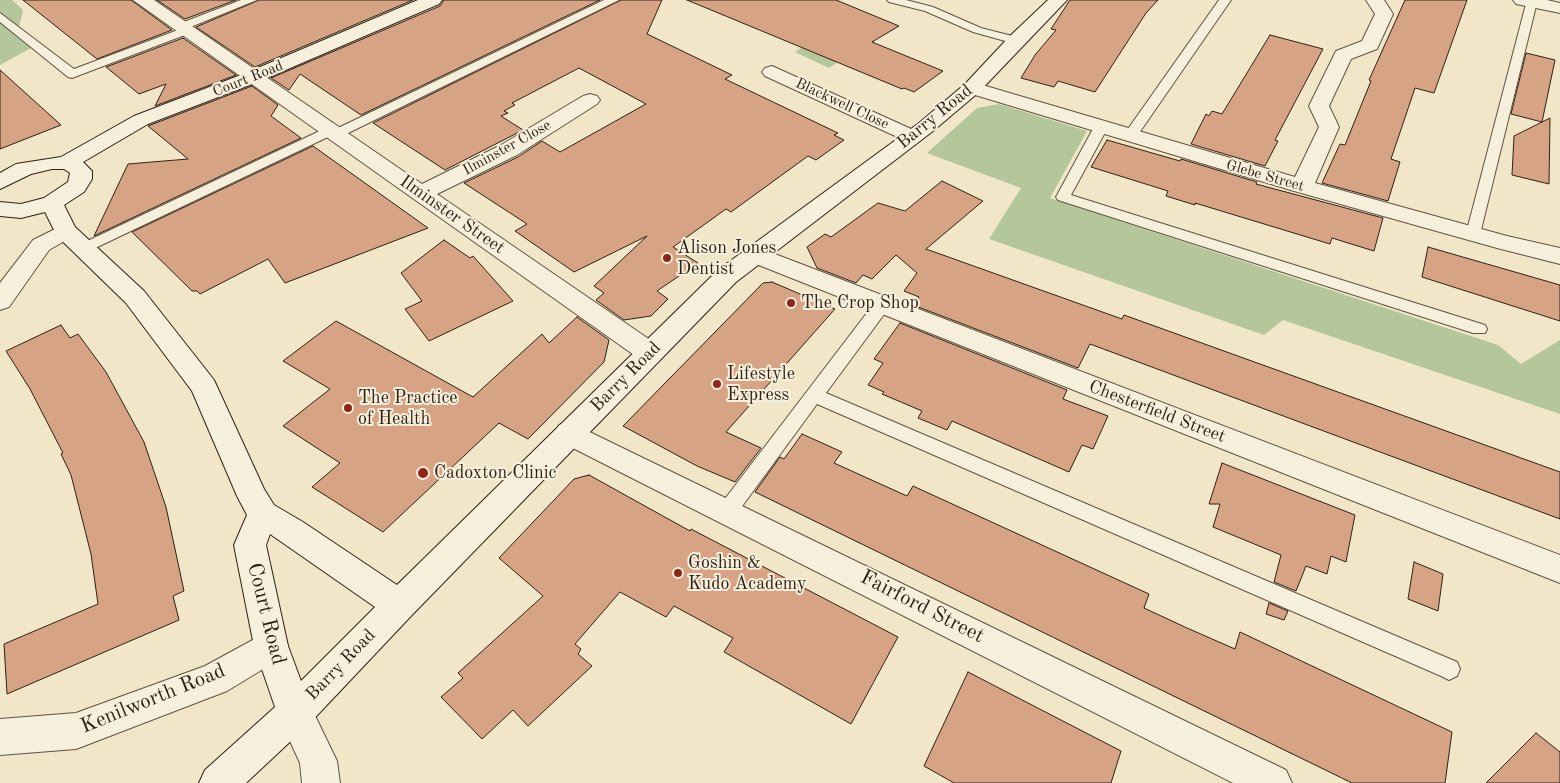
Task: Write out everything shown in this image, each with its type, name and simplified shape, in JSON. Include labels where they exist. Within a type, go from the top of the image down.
[{"type":"street","name":"Ilminster Street","points":[[142,0],[650,353]]},
{"type":"street","name":"Court Road","points":[[65,163],[141,120],[253,78],[433,0]]},
{"type":"street","name":"Barry Road","points":[[218,783],[295,713],[569,432],[727,276],[913,137],[972,88],[1016,40],[1058,0]]},
{"type":"street","points":[[1302,186],[1329,127],[1319,106],[1343,55],[1370,46],[1384,14],[1375,0]]},
{"type":"street","points":[[1527,1],[1560,8]]},
{"type":"street","name":"Blackwell Close","points":[[772,72],[913,137]]},
{"type":"street","name":"Glebe Street","points":[[972,88],[1302,186],[1473,234],[1560,256]]},
{"type":"street","name":"Ilminster Close","points":[[421,193],[509,150],[590,100]]},
{"type":"street","points":[[0,210],[21,212],[52,203],[76,188],[81,179],[81,172],[75,166],[65,163],[38,164],[1,180]]},
{"type":"street","points":[[52,203],[65,231],[135,297],[204,387],[252,496],[263,514],[292,531],[399,605]]},
{"type":"street","points":[[0,301],[41,245],[65,231]]},
{"type":"street","name":"Chesterfield Street","points":[[754,254],[1560,569]]},
{"type":"street","name":"Fairford Street","points":[[569,432],[1273,783]]},
{"type":"street","name":"Court Road","points":[[263,514],[250,545],[271,646],[295,713],[318,761],[322,783]]},
{"type":"street","name":"Kenilworth Road","points":[[0,737],[76,731],[215,678],[271,646]]},
{"type":"lane","points":[[0,16],[72,74],[251,0]]},
{"type":"lane","points":[[84,248],[613,0]]},
{"type":"lane","points":[[893,0],[929,9],[977,30],[1016,40]]},
{"type":"lane","points":[[1130,136],[1225,0]]},
{"type":"lane","points":[[1473,234],[1527,1]]},
{"type":"lane","points":[[1101,127],[1063,197],[1479,330]]},
{"type":"lane","points":[[728,510],[882,305]]},
{"type":"lane","points":[[814,395],[1448,669]]},
{"type":"green space","points":[[0,0],[12,0],[23,10],[19,27],[40,43],[0,65]]},
{"type":"green space","points":[[807,44],[854,51],[829,68],[795,52]]},
{"type":"green space","points":[[999,104],[1087,131],[1050,198],[1498,345],[1521,364],[1560,340],[1560,414],[1283,320],[1264,335],[989,239],[1021,188],[927,153],[977,108]]},
{"type":"building","points":[[23,0],[131,0],[172,30],[97,59]]},
{"type":"building","points":[[157,0],[236,0],[185,19]]},
{"type":"building","points":[[259,0],[413,0],[255,67],[196,27]]},
{"type":"building","points":[[444,0],[600,0],[361,115],[300,74],[289,90],[271,78],[440,6]]},
{"type":"building","points":[[621,0],[662,0],[647,34],[732,75],[725,79],[838,133],[834,135],[844,140],[816,160],[808,156],[731,212],[726,209],[673,247],[698,263],[657,291],[668,299],[651,316],[624,320],[596,300],[604,293],[594,286],[647,236],[574,272],[515,231],[527,224],[464,183],[518,157],[542,141],[560,152],[646,104],[579,68],[512,103],[515,105],[504,111],[508,113],[501,116],[523,130],[445,170],[373,123]]},
{"type":"building","points":[[687,0],[836,0],[899,26],[872,42],[943,71],[914,92],[902,89]]},
{"type":"building","points":[[1070,0],[1158,0],[1146,13],[1095,92],[1058,81],[1054,87],[1021,78],[1035,55],[1056,30],[1051,29]]},
{"type":"building","points":[[1405,0],[1467,0],[1434,93],[1415,88],[1391,159],[1400,162],[1388,201],[1322,183],[1340,144],[1345,145],[1371,81],[1369,80]]},
{"type":"building","points":[[1270,35],[1323,49],[1275,140],[1278,141],[1265,166],[1191,144],[1206,114],[1209,116],[1212,111],[1222,114]]},
{"type":"building","points":[[183,38],[236,75],[155,106],[166,84],[139,94],[106,67]]},
{"type":"building","points":[[1526,53],[1555,60],[1542,122],[1511,114]]},
{"type":"building","points":[[0,70],[61,125],[0,149]]},
{"type":"building","points":[[252,86],[278,105],[271,116],[301,138],[94,236],[128,164],[188,159],[148,126]]},
{"type":"building","points":[[1550,118],[1549,184],[1512,175],[1514,136]]},
{"type":"building","points":[[1107,140],[1180,161],[1181,159],[1257,182],[1256,184],[1383,218],[1374,251],[1332,238],[1330,244],[1195,203],[1195,205],[1166,196],[1168,191],[1091,167]]},
{"type":"building","points":[[313,146],[428,228],[285,283],[268,259],[200,294],[197,291],[192,291],[132,232]]},
{"type":"building","points":[[942,181],[983,201],[926,249],[1122,319],[1124,315],[1560,472],[1560,519],[1090,344],[1078,368],[913,305],[919,297],[904,291],[917,273],[896,255],[872,279],[863,275],[856,283],[817,268],[807,247],[825,234],[831,237],[878,203],[905,211]]},
{"type":"building","points":[[444,240],[470,258],[473,256],[513,301],[429,341],[405,309],[422,301],[401,273]]},
{"type":"building","points":[[1428,247],[1560,285],[1560,321],[1422,277]]},
{"type":"building","points":[[772,282],[835,309],[726,432],[761,448],[735,482],[697,466],[623,426],[763,283]]},
{"type":"building","points":[[577,317],[609,340],[604,362],[528,439],[499,423],[383,532],[312,487],[340,463],[283,426],[330,389],[283,361],[336,321],[473,397],[542,334],[549,343]]},
{"type":"building","points":[[900,323],[1067,390],[1063,399],[1108,416],[1093,449],[1082,445],[1069,472],[952,421],[947,430],[918,418],[922,411],[882,394],[884,392],[868,385],[883,363],[874,359]]},
{"type":"building","points":[[61,325],[70,338],[78,334],[106,372],[144,442],[166,507],[184,591],[173,596],[179,620],[7,694],[4,644],[98,604],[91,554],[71,475],[61,454],[63,453],[30,389],[6,351]]},
{"type":"building","points":[[802,434],[842,452],[834,463],[907,496],[913,486],[1149,594],[1144,608],[1187,628],[1235,649],[1240,632],[1452,732],[1445,783],[1352,783],[755,492],[780,457],[784,459]]},
{"type":"building","points":[[1222,463],[1355,515],[1346,562],[1331,556],[1327,574],[1306,566],[1296,591],[1274,582],[1281,555],[1213,527],[1220,504],[1209,504]]},
{"type":"building","points":[[589,475],[690,531],[691,529],[898,637],[851,724],[724,652],[733,638],[674,606],[666,617],[620,592],[575,644],[581,649],[578,654],[592,666],[528,726],[513,710],[482,739],[441,697],[463,678],[458,673],[543,596],[499,558],[574,479]]},
{"type":"building","points":[[1414,562],[1443,574],[1438,611],[1408,599]]},
{"type":"building","points":[[1269,603],[1288,611],[1284,620],[1266,614]]},
{"type":"building","points":[[968,672],[1121,751],[1111,783],[954,783],[924,766]]},
{"type":"building","points":[[1536,733],[1560,752],[1560,783],[1486,783]]},
{"type":"place","name":"Alison Jones Dentist","points":[[667,258]]},
{"type":"place","name":"The Crop Shop","points":[[791,303]]},
{"type":"place","name":"Lifestyle Express","points":[[717,384]]},
{"type":"place","name":"The Practice of Health","points":[[348,408]]},
{"type":"place","name":"Cadoxton Clinic","points":[[423,473]]},
{"type":"place","name":"Goshin & Kudo Academy","points":[[678,573]]}]
